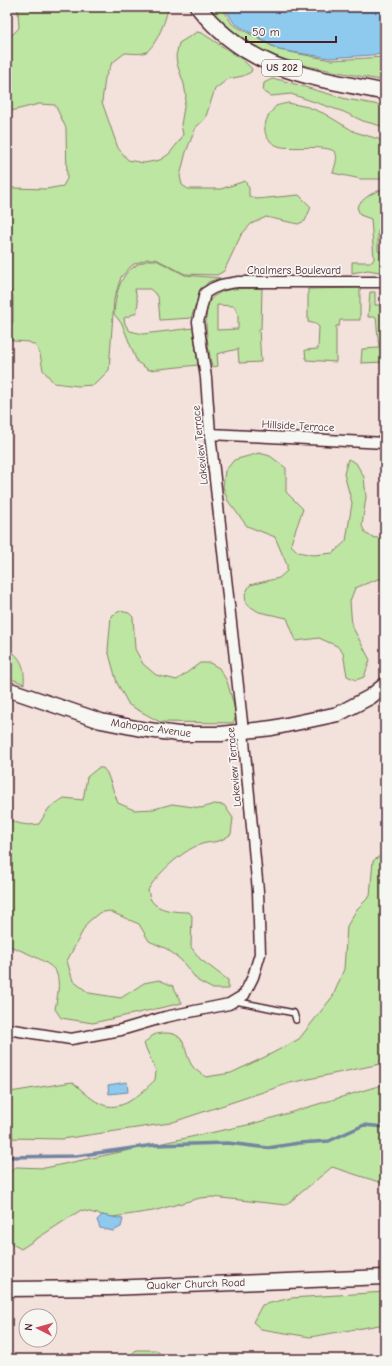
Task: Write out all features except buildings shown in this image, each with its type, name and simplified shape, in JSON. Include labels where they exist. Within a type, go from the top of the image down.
[{"type":"main road","name":"US 202","points":[[198,7],[207,19],[222,34],[260,60],[302,74],[385,92]]},
{"type":"street","name":"Chalmers Boulevard","points":[[205,293],[214,286],[238,282],[385,282]]},
{"type":"street","name":"Lakeview Terrace","points":[[7,1029],[71,1039],[121,1030],[165,1017],[229,1004],[244,995],[254,976],[260,954],[258,891],[243,731],[210,434],[206,378],[198,322],[205,293]]},
{"type":"street","name":"Hillside Terrace","points":[[210,434],[385,443]]},
{"type":"street","name":"Mahopac Avenue","points":[[7,688],[101,720],[141,729],[178,734],[221,734],[272,728],[338,714],[370,697],[385,685]]},
{"type":"street","name":"Quaker Church Road","points":[[7,1289],[96,1288],[385,1277]]},
{"type":"lane","points":[[234,1000],[294,1013],[296,1020]]},
{"type":"green space","points":[[9,7],[168,7],[166,18],[154,44],[150,49],[146,52],[136,54],[125,53],[112,63],[105,78],[102,102],[118,148],[128,160],[144,163],[160,160],[169,154],[181,139],[183,134],[181,125],[186,96],[176,56],[179,43],[197,32],[202,33],[243,60],[252,69],[251,72],[243,76],[228,79],[215,89],[205,119],[196,127],[186,152],[180,176],[182,185],[188,189],[221,189],[245,181],[249,188],[249,196],[257,199],[299,195],[311,207],[305,221],[298,224],[266,217],[251,224],[241,235],[224,271],[217,275],[185,274],[156,259],[147,259],[132,265],[121,277],[114,299],[109,370],[94,385],[78,386],[54,383],[43,370],[40,354],[36,346],[29,342],[14,341],[7,337],[8,329],[13,322],[13,297],[7,280],[7,189],[46,189],[63,186],[67,179],[66,128],[55,105],[39,104],[7,112],[7,40],[19,28],[18,10]]},
{"type":"green space","points":[[207,7],[222,7],[232,24],[279,50],[331,60],[385,57],[385,81],[307,66],[266,54],[247,45],[221,22]]},
{"type":"green space","points":[[272,79],[281,80],[346,99],[385,106],[385,127],[363,121],[344,112],[291,94],[271,96],[263,91],[264,83]]},
{"type":"green space","points":[[288,103],[308,107],[323,113],[355,132],[385,141],[385,179],[361,179],[333,173],[337,157],[335,152],[331,150],[324,148],[290,148],[278,146],[272,143],[266,135],[266,121],[276,106]]},
{"type":"green space","points":[[385,189],[385,227],[378,231],[378,251],[385,254],[385,273],[368,270],[352,273],[352,262],[372,262],[374,259],[371,219],[360,215],[357,207],[369,195]]},
{"type":"green space","points":[[149,260],[156,260],[185,275],[220,278],[208,282],[200,294],[191,318],[160,320],[158,296],[150,289],[135,289],[138,303],[136,313],[124,318],[125,324],[130,331],[143,334],[193,328],[198,365],[149,370],[137,362],[122,324],[114,314],[115,301],[119,287],[125,275],[140,263]]},
{"type":"green space","points":[[262,288],[261,329],[259,329],[261,362],[239,363],[238,349],[217,354],[218,366],[212,367],[206,322],[208,305],[211,299],[226,290]],"holes":[[[217,305],[234,306],[238,314],[238,329],[217,330]]]},
{"type":"green space","points":[[360,288],[360,320],[340,320],[339,326],[336,326],[336,362],[306,360],[305,350],[318,349],[319,327],[316,324],[308,322],[308,289]]},
{"type":"green space","points":[[370,292],[375,292],[375,305],[385,305],[385,362],[361,363],[362,349],[379,348],[376,317],[368,317]]},
{"type":"green space","points":[[259,453],[270,456],[286,468],[286,492],[303,509],[291,545],[298,552],[313,555],[333,553],[346,541],[352,503],[344,474],[348,459],[356,463],[364,477],[366,497],[362,526],[366,534],[375,538],[385,537],[385,579],[378,579],[355,588],[350,601],[352,626],[370,660],[364,677],[356,680],[347,676],[343,653],[337,646],[319,638],[296,641],[287,618],[259,612],[246,604],[245,594],[250,585],[279,578],[287,571],[287,565],[275,537],[247,526],[228,501],[223,487],[225,471],[234,460]]},
{"type":"green space","points":[[120,611],[129,613],[133,617],[135,649],[143,664],[156,675],[177,680],[200,663],[210,663],[219,668],[227,681],[233,702],[236,716],[233,723],[160,722],[129,705],[117,683],[108,650],[111,616]]},
{"type":"green space","points":[[7,648],[16,655],[22,663],[24,684],[7,677]]},
{"type":"green space","points":[[98,768],[103,768],[107,773],[118,803],[134,810],[154,809],[172,804],[201,808],[214,804],[224,805],[233,818],[231,834],[222,840],[199,845],[185,852],[157,877],[148,890],[151,900],[158,907],[173,911],[189,912],[192,916],[191,947],[200,959],[228,980],[228,989],[213,989],[198,981],[181,960],[167,949],[149,941],[139,924],[109,911],[99,913],[87,923],[67,961],[73,981],[89,993],[121,998],[144,983],[159,980],[173,986],[182,1003],[93,1023],[61,1018],[55,1009],[58,996],[58,981],[56,972],[53,968],[35,957],[10,946],[7,947],[7,819],[22,824],[39,824],[49,808],[64,798],[83,800],[87,777]]},
{"type":"green space","points":[[385,852],[385,1063],[290,1083],[170,1123],[62,1139],[7,1138],[7,1091],[10,1092],[72,1082],[92,1099],[107,1106],[115,1106],[130,1101],[155,1080],[156,1071],[144,1044],[155,1034],[165,1033],[178,1036],[184,1044],[193,1067],[206,1077],[231,1073],[299,1039],[333,996],[344,969],[347,926],[357,909],[370,896],[373,861]]},
{"type":"green space","points":[[385,1084],[385,1187],[382,1183],[332,1167],[286,1205],[212,1197],[200,1198],[153,1211],[113,1217],[81,1210],[21,1249],[7,1241],[7,1175],[16,1167],[45,1168],[252,1124]]},
{"type":"green space","points":[[385,1292],[385,1324],[310,1337],[261,1329],[253,1322],[262,1305],[291,1298]]},
{"type":"green space","points":[[136,1350],[156,1350],[166,1359],[127,1359]]},
{"type":"water","points":[[224,7],[385,7],[385,54],[330,58],[279,50],[234,23]]},
{"type":"water","points":[[127,1082],[128,1092],[109,1094],[108,1085]]},
{"type":"water","points":[[102,1215],[123,1219],[121,1227],[113,1231],[100,1228],[97,1220]]},
{"type":"waterway","points":[[7,1157],[76,1156],[154,1145],[228,1143],[268,1148],[299,1143],[329,1141],[364,1125],[385,1127]]}]
